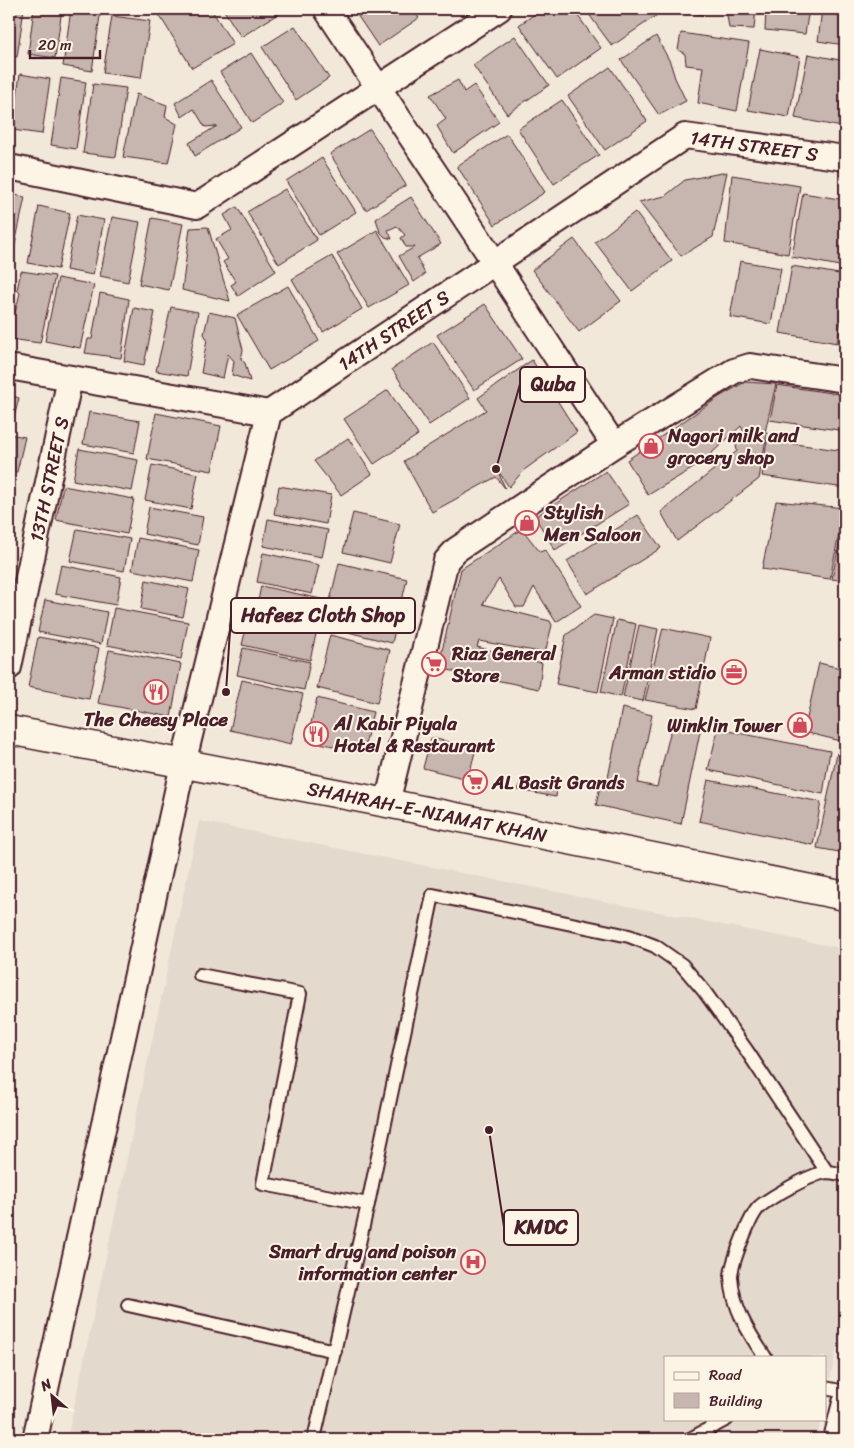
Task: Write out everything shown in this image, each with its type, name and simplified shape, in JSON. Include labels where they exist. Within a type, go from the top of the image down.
[{"type":"main road","name":"SHAHRAH-E-NIAMAT KHAN","points":[[9,730],[387,803],[845,896]]},
{"type":"street","points":[[326,9],[614,445]]},
{"type":"street","points":[[9,167],[197,206],[499,9]]},
{"type":"street","name":"14TH STREET S","points":[[269,412],[686,136],[845,158]]},
{"type":"street","points":[[387,803],[446,561],[456,550],[614,445],[734,371],[750,366],[845,380]]},
{"type":"street","points":[[9,367],[269,412],[183,764],[35,1439]]},
{"type":"street","name":"13TH STREET S","points":[[9,667],[70,378]]},
{"type":"street","points":[[836,1439],[845,1403]]},
{"type":"lane","points":[[314,1439],[368,1204],[433,895],[629,936],[655,946],[682,965],[704,991],[827,1172]]},
{"type":"lane","points":[[200,976],[300,994],[263,1184],[368,1204]]},
{"type":"lane","points":[[763,1356],[743,1324],[734,1298],[731,1275],[739,1246],[758,1208],[800,1181],[827,1172],[845,1175]]},
{"type":"lane","points":[[128,1305],[335,1351]]},
{"type":"lane","points":[[826,1388],[845,1392]]},
{"type":"lane","points":[[690,1439],[725,1420]]},
{"type":"shaded area","points":[[199,821],[845,949],[845,1311],[826,1396],[826,1356],[664,1356],[664,1420],[821,1420],[817,1439],[67,1439]]},
{"type":"building","points":[[9,9],[24,9],[17,57],[9,56]]},
{"type":"building","points":[[34,9],[62,9],[55,58],[28,54]]},
{"type":"building","points":[[71,9],[101,9],[92,71],[63,66]]},
{"type":"building","points":[[165,9],[211,9],[233,44],[192,68],[158,13]]},
{"type":"building","points":[[223,9],[286,9],[241,37]]},
{"type":"building","points":[[353,9],[413,9],[419,18],[378,46]]},
{"type":"building","points":[[428,9],[441,9],[432,15]]},
{"type":"building","points":[[542,9],[573,9],[601,48],[557,79],[519,25]]},
{"type":"building","points":[[585,9],[653,9],[657,15],[612,46]]},
{"type":"building","points":[[665,9],[703,9],[703,15]]},
{"type":"building","points":[[726,9],[756,9],[754,29],[729,28]]},
{"type":"building","points":[[766,9],[809,9],[805,34],[765,30]]},
{"type":"building","points":[[822,9],[845,9],[845,45],[818,41]]},
{"type":"building","points":[[112,16],[150,21],[141,78],[103,73]]},
{"type":"building","points":[[295,26],[329,78],[296,100],[262,47]]},
{"type":"building","points":[[681,33],[749,43],[737,111],[698,103],[703,67],[686,65],[685,54],[678,50]]},
{"type":"building","points":[[515,36],[549,85],[507,114],[473,65]]},
{"type":"building","points":[[656,36],[670,62],[686,101],[659,115],[621,60]]},
{"type":"building","points":[[760,49],[800,57],[789,117],[748,110]]},
{"type":"building","points":[[251,53],[283,103],[252,123],[220,72]]},
{"type":"building","points":[[808,54],[845,61],[845,113],[842,127],[795,118]]},
{"type":"building","points":[[610,67],[647,121],[605,150],[568,96]]},
{"type":"building","points":[[9,74],[12,74],[9,97]]},
{"type":"building","points":[[20,74],[50,79],[42,134],[12,130]]},
{"type":"building","points":[[61,78],[86,82],[76,149],[51,145]]},
{"type":"building","points":[[211,80],[241,127],[195,156],[189,143],[217,126],[205,127],[194,109],[182,117],[175,103]]},
{"type":"building","points":[[458,80],[464,92],[474,85],[499,122],[453,153],[437,126],[446,119],[430,95]]},
{"type":"building","points":[[93,84],[126,88],[116,157],[83,153]]},
{"type":"building","points":[[136,94],[167,105],[165,117],[177,124],[168,163],[123,157]]},
{"type":"building","points":[[562,100],[599,155],[554,184],[518,129]]},
{"type":"building","points":[[370,129],[406,185],[366,210],[330,154]]},
{"type":"building","points":[[507,134],[545,192],[495,225],[457,166]]},
{"type":"building","points":[[322,158],[356,212],[319,235],[286,181]]},
{"type":"building","points":[[727,172],[713,237],[681,256],[639,202],[665,196],[685,180]]},
{"type":"building","points":[[732,175],[800,186],[788,254],[725,243]]},
{"type":"building","points":[[285,189],[317,240],[279,264],[247,212]]},
{"type":"building","points":[[803,193],[845,200],[845,267],[792,257]]},
{"type":"building","points":[[9,194],[25,197],[12,259],[9,258]]},
{"type":"building","points":[[411,197],[441,244],[417,258],[425,274],[414,282],[399,256],[415,247],[406,247],[401,238],[405,235],[397,226],[388,230],[392,239],[385,237],[380,232],[376,219]]},
{"type":"building","points":[[39,206],[70,213],[58,269],[28,263]]},
{"type":"building","points":[[237,207],[276,271],[238,296],[231,285],[236,282],[223,262],[228,259],[216,239],[232,230],[224,215]]},
{"type":"building","points":[[635,212],[672,261],[632,291],[595,242]]},
{"type":"building","points":[[77,215],[104,220],[93,275],[66,270]]},
{"type":"building","points":[[112,217],[140,222],[128,282],[100,276]]},
{"type":"building","points":[[152,218],[183,224],[169,290],[139,284]]},
{"type":"building","points":[[208,227],[230,301],[182,290],[190,228]]},
{"type":"building","points":[[377,230],[409,285],[369,308],[337,254]]},
{"type":"building","points":[[574,239],[621,301],[579,332],[532,270]]},
{"type":"building","points":[[332,256],[362,309],[323,332],[292,279]]},
{"type":"building","points":[[740,261],[781,268],[771,324],[730,317]]},
{"type":"building","points":[[792,266],[845,275],[845,295],[837,343],[780,333]]},
{"type":"building","points":[[21,271],[55,276],[40,343],[9,339],[11,313],[15,313],[20,293],[17,290]]},
{"type":"building","points":[[58,278],[94,285],[80,348],[45,341]]},
{"type":"building","points":[[288,286],[319,341],[269,370],[237,315]]},
{"type":"building","points":[[100,293],[129,299],[121,358],[85,353],[88,339],[92,339]]},
{"type":"building","points":[[485,304],[522,359],[474,390],[437,335]]},
{"type":"building","points":[[171,307],[198,312],[187,376],[156,371]]},
{"type":"building","points":[[134,308],[155,312],[144,365],[124,361]]},
{"type":"building","points":[[209,312],[235,318],[243,350],[241,359],[245,363],[250,381],[232,375],[234,361],[228,354],[223,378],[201,373],[207,339],[204,334]]},
{"type":"building","points":[[433,342],[470,398],[429,425],[392,369]]},
{"type":"building","points":[[532,360],[577,432],[524,470],[509,487],[497,469],[505,488],[496,477],[432,512],[404,461],[486,410],[478,398]]},
{"type":"building","points":[[745,382],[776,384],[765,432],[746,437],[741,426],[700,464],[648,495],[627,460],[719,397]]},
{"type":"building","points":[[777,385],[845,395],[845,431],[770,420]]},
{"type":"building","points":[[388,390],[418,435],[374,464],[344,419]]},
{"type":"building","points":[[9,395],[19,398],[10,433],[9,433]]},
{"type":"building","points":[[89,412],[140,421],[134,453],[83,444]]},
{"type":"building","points":[[156,413],[221,426],[212,471],[147,459]]},
{"type":"building","points":[[767,433],[759,479],[677,541],[661,512],[737,451],[736,445],[742,439]]},
{"type":"building","points":[[9,434],[25,437],[17,472],[9,471]]},
{"type":"building","points":[[348,438],[372,474],[341,495],[314,461]]},
{"type":"building","points":[[767,440],[845,451],[845,488],[762,476]]},
{"type":"building","points":[[79,449],[138,460],[132,491],[73,480]]},
{"type":"building","points":[[152,465],[198,474],[191,509],[145,500]]},
{"type":"building","points":[[606,471],[629,504],[555,550],[535,517]]},
{"type":"building","points":[[9,474],[13,475],[9,498]]},
{"type":"building","points":[[63,486],[134,499],[127,534],[56,520]]},
{"type":"building","points":[[279,486],[331,495],[326,524],[274,514]]},
{"type":"building","points":[[776,501],[844,508],[830,579],[762,569]]},
{"type":"building","points":[[149,507],[203,517],[198,545],[144,534]]},
{"type":"building","points":[[353,513],[400,524],[390,563],[343,552]]},
{"type":"building","points":[[845,514],[845,581],[832,579]]},
{"type":"building","points":[[638,515],[661,548],[587,594],[567,561]]},
{"type":"building","points":[[268,519],[328,530],[322,557],[263,546]]},
{"type":"building","points":[[77,529],[130,539],[124,571],[70,561]]},
{"type":"building","points":[[522,529],[540,552],[545,550],[581,606],[556,622],[534,587],[524,607],[516,607],[499,579],[483,604],[550,621],[552,625],[545,653],[479,641],[477,647],[542,663],[539,689],[438,668],[461,569]]},
{"type":"building","points":[[138,538],[199,550],[193,582],[132,570]]},
{"type":"building","points":[[263,553],[319,565],[312,594],[257,582]]},
{"type":"building","points":[[339,563],[407,579],[392,643],[324,626]]},
{"type":"building","points":[[61,565],[121,577],[116,605],[55,594]]},
{"type":"building","points":[[146,580],[189,589],[183,617],[141,609]]},
{"type":"building","points":[[261,586],[321,599],[316,624],[256,611]]},
{"type":"building","points":[[45,600],[107,612],[101,644],[38,632]]},
{"type":"building","points":[[114,608],[188,622],[181,659],[107,645]]},
{"type":"building","points":[[594,615],[613,619],[598,692],[556,684],[566,635]]},
{"type":"building","points":[[249,616],[317,630],[310,660],[242,645]]},
{"type":"building","points":[[617,620],[636,624],[621,697],[601,692]]},
{"type":"building","points":[[639,625],[658,629],[643,701],[623,697]]},
{"type":"building","points":[[663,628],[710,638],[696,709],[645,700]]},
{"type":"building","points":[[330,635],[390,650],[377,703],[317,688]]},
{"type":"building","points":[[38,637],[99,648],[89,699],[28,687]]},
{"type":"building","points":[[243,648],[310,662],[304,690],[237,675]]},
{"type":"building","points":[[109,650],[181,664],[171,717],[98,703]]},
{"type":"building","points":[[819,663],[845,669],[845,742],[804,732]]},
{"type":"building","points":[[242,680],[303,694],[291,744],[230,730]]},
{"type":"building","points":[[317,698],[373,712],[363,753],[307,740]]},
{"type":"building","points":[[622,708],[652,715],[638,783],[657,787],[674,717],[702,722],[681,824],[596,805],[602,777],[608,778]]},
{"type":"building","points":[[718,729],[830,751],[823,794],[708,770]]},
{"type":"building","points":[[431,738],[476,748],[468,779],[423,768]]},
{"type":"building","points":[[837,753],[845,755],[845,853],[817,848]]},
{"type":"building","points":[[521,779],[557,787],[556,797],[518,790]]},
{"type":"building","points":[[708,780],[821,802],[813,845],[699,821]]},
{"type":"place","name":"Nagori milk and grocery shop","points":[[651,446]]},
{"type":"place","name":"Quba","points":[[496,469]]},
{"type":"place","name":"Stylish Men Saloon","points":[[527,523]]},
{"type":"place","name":"Riaz General Store","points":[[434,664]]},
{"type":"place","name":"Arman stidio","points":[[734,672]]},
{"type":"place","name":"The Cheesy Place","points":[[156,692]]},
{"type":"place","name":"Hafeez Cloth Shop","points":[[226,692]]},
{"type":"place","name":"Winklin Tower","points":[[800,725]]},
{"type":"place","name":"Al Kabir Piyala Hotel & Restaurant","points":[[316,734]]},
{"type":"place","name":"AL Basit Grands","points":[[475,782]]},
{"type":"place","name":"KMDC","points":[[489,1130]]},
{"type":"place","name":"Smart drug and poison information center","points":[[473,1262]]}]
